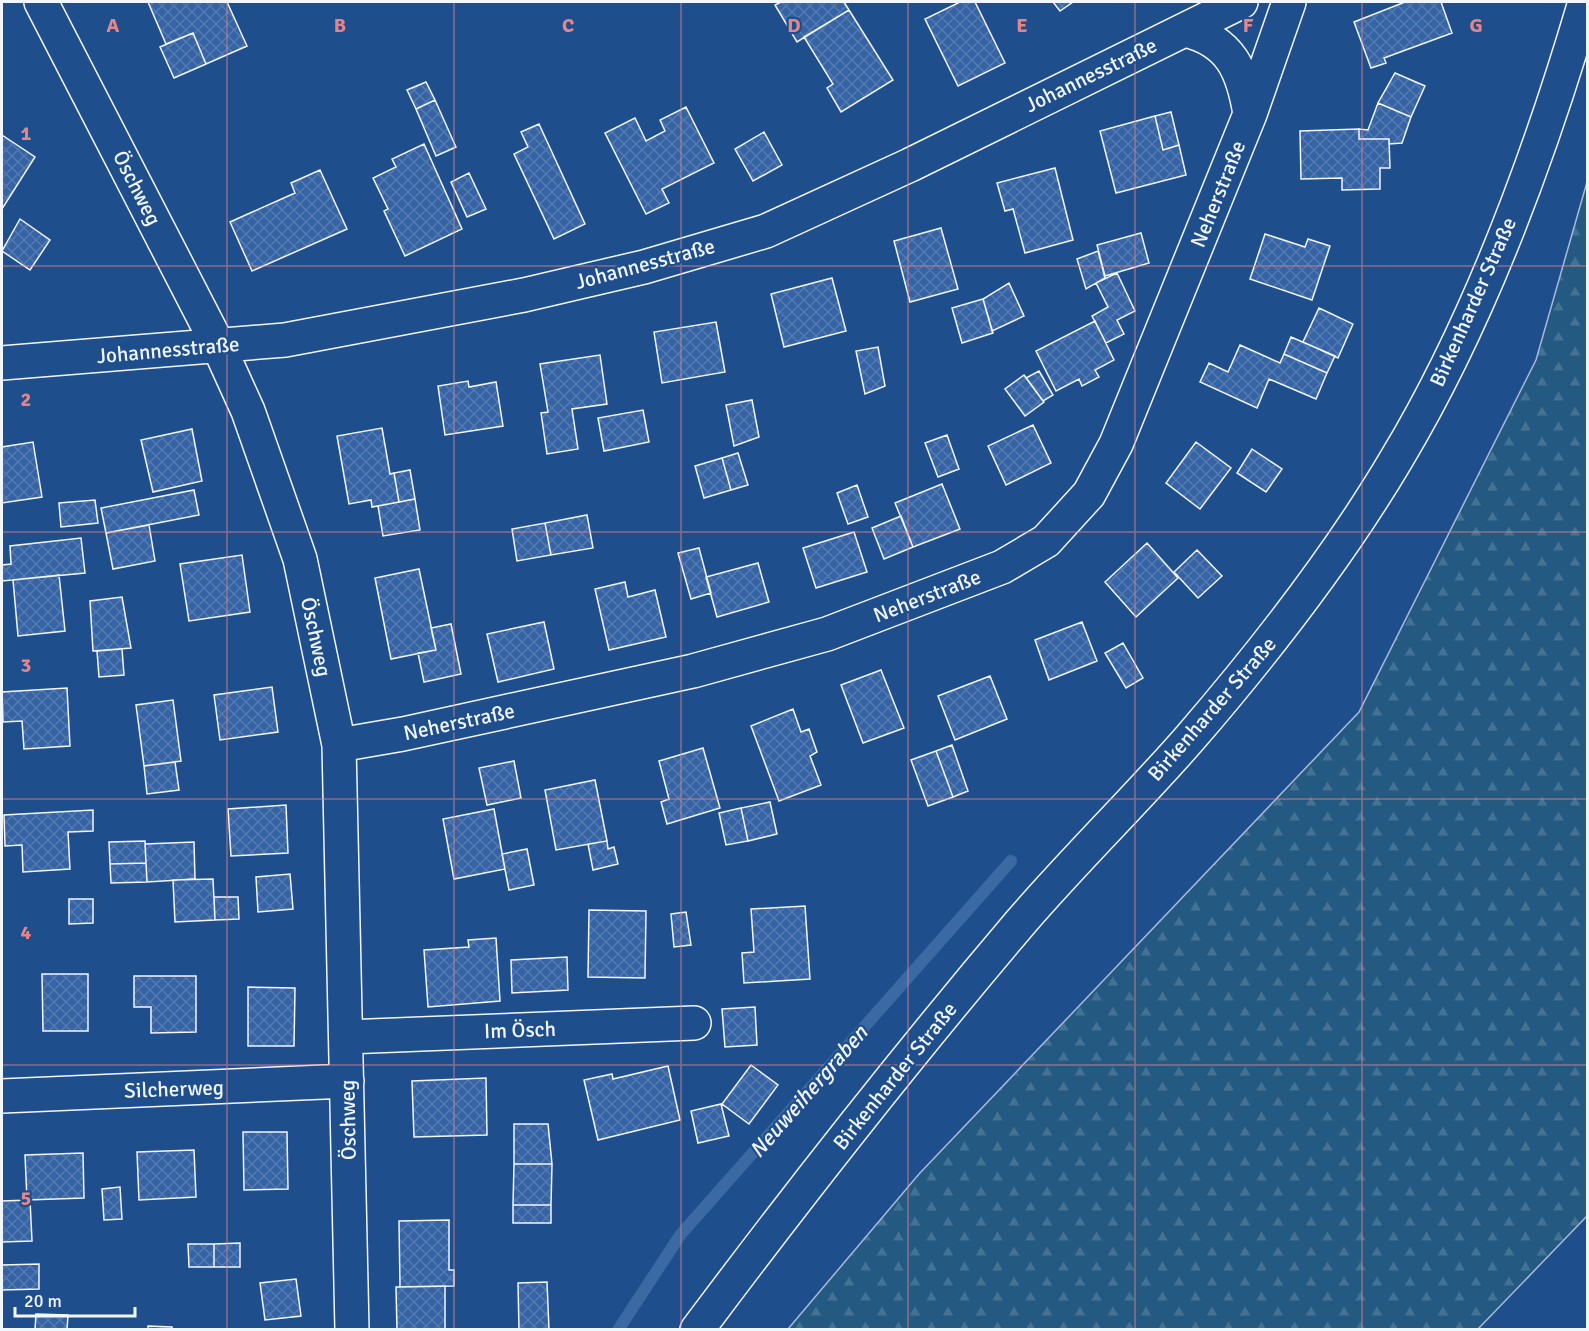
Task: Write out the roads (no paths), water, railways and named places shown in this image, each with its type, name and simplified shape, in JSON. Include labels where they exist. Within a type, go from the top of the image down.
[{"type":"street","name":"Öschweg","points":[[41,2],[219,346],[248,411],[300,559],[339,745],[352,1329]]},
{"type":"street","name":"Johannesstraße","points":[[2,363],[285,340],[524,295],[644,267],[766,231],[910,165],[1240,2]]},
{"type":"street","name":"Neherstraße","points":[[339,745],[404,734],[693,671],[827,634],[1002,567],[1046,541],[1089,494],[1116,444],[1250,114],[1289,2]]},
{"type":"street","name":"Birkenharder Straße","points":[[697,1329],[812,1177],[1022,921],[1210,715],[1266,648],[1338,550],[1398,458],[1450,361],[1516,207],[1585,2]]},
{"type":"street","name":"Neherstraße","points":[[1185,30],[1203,34],[1233,58],[1245,86],[1250,114]]},
{"type":"street","name":"Im Ösch","points":[[345,1037],[694,1023]]},
{"type":"street","name":"Silcherweg","points":[[2,1096],[347,1081]]},
{"type":"waterway","name":"Neuweihergraben","points":[[618,1330],[681,1234],[1011,861]]}]
